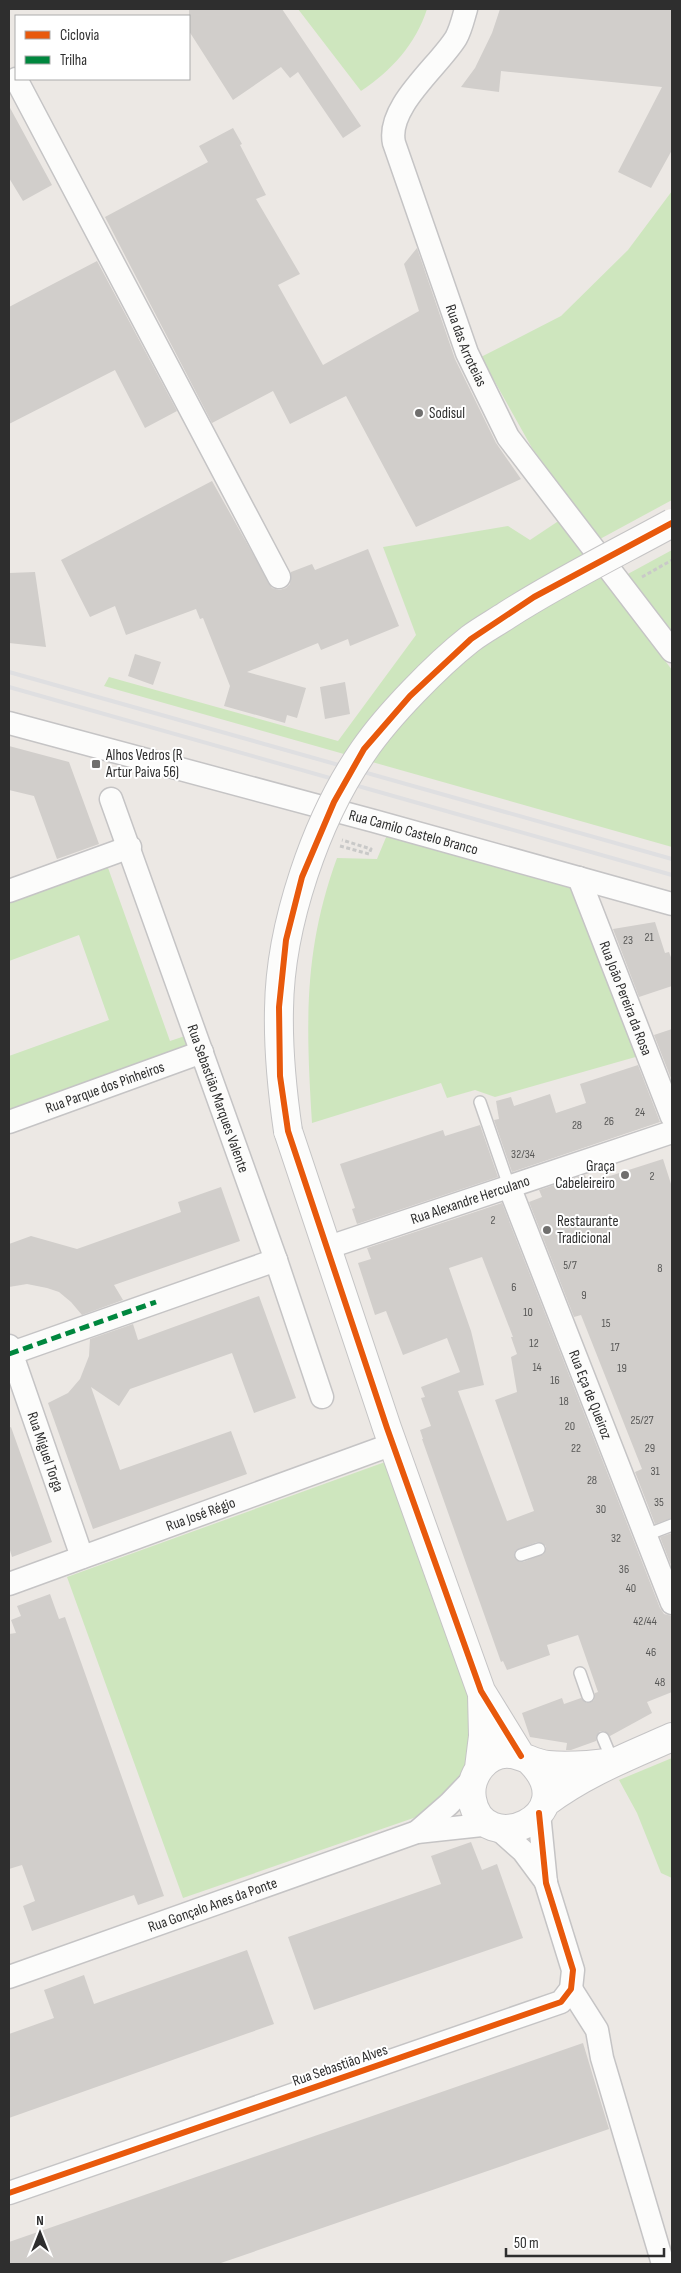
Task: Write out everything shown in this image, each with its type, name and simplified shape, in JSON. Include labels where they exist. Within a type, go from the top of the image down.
[{"type":"street","name":"Rua das Arroteias","points":[[466,9],[456,37],[401,108],[393,131],[394,142],[467,353],[504,430],[672,652]]},
{"type":"street","points":[[9,64],[15,77]]},
{"type":"street","points":[[17,80],[279,578]]},
{"type":"street","points":[[546,1883],[523,1851],[476,1811],[472,1800],[471,1789],[476,1773],[484,1716],[481,1691],[393,1444],[288,1131],[280,1076],[278,1008],[286,940],[302,877],[334,802],[364,749],[410,696],[471,639],[534,597],[672,523]]},
{"type":"street","name":"Rua Camilo Castelo Branco","points":[[9,723],[672,904]]},
{"type":"street","name":"Rua Sebastião Marques Valente","points":[[111,798],[276,1260],[322,1397]]},
{"type":"street","points":[[9,891],[130,848]]},
{"type":"street","name":"Rua João Pereira da Rosa","points":[[579,878],[672,1117]]},
{"type":"street","name":"Rua Parque dos Pinheiros","points":[[9,1122],[202,1052]]},
{"type":"street","name":"Rua Alexandre Herculano","points":[[326,1248],[672,1132]]},
{"type":"street","name":"Rua Eça de Queiroz","points":[[510,1186],[672,1603]]},
{"type":"street","points":[[10,1351],[276,1260]]},
{"type":"street","name":"Rua Miguel Torga","points":[[10,1351],[82,1557]]},
{"type":"street","name":"Rua José Régio","points":[[9,1584],[393,1444]]},
{"type":"street","points":[[481,1691],[526,1759],[539,1770],[544,1780],[542,1808],[546,1883],[573,1970],[571,1989],[597,2030],[604,2066],[663,2264]]},
{"type":"street","points":[[417,1832],[450,1804],[476,1773],[498,1755],[510,1754],[561,1766],[608,1750],[672,1737]]},
{"type":"street","points":[[417,1832],[493,1826],[509,1829],[521,1827],[531,1822],[542,1808],[572,1784],[608,1750]]},
{"type":"street","name":"Rua Gonçalo Anes da Ponte","points":[[9,1977],[417,1832]]},
{"type":"street","name":"Rua Sebastião Alves","points":[[9,2193],[561,2002],[571,1989]]},
{"type":"lane","points":[[480,1102],[510,1186]]},
{"type":"lane","points":[[646,1535],[672,1525]]},
{"type":"lane","points":[[521,1554],[539,1548]]},
{"type":"lane","points":[[580,1673],[588,1696]]},
{"type":"path","points":[[658,568],[672,560]]},
{"type":"path","points":[[338,845],[370,854],[371,848],[340,839]]},
{"type":"green space","points":[[298,9],[427,9],[416,34],[401,56],[382,75],[361,91]]},
{"type":"green space","points":[[672,191],[672,500],[600,539],[532,448],[481,357],[561,316],[628,250]]},
{"type":"green space","points":[[560,520],[672,670],[672,847],[104,686],[109,677],[338,741],[416,635],[383,547],[508,526],[530,540]]},
{"type":"green space","points":[[672,550],[672,635],[626,575]]},
{"type":"green space","points":[[387,835],[577,887],[639,1056],[495,1097],[475,1090],[447,1098],[441,1083],[312,1123],[308,1021],[313,957],[326,892],[337,858],[377,859]]},
{"type":"green space","points":[[107,865],[170,1041],[185,1036],[187,1046],[9,1111],[9,1056],[109,1020],[79,935],[9,961],[9,899]]},
{"type":"green space","points":[[385,1462],[474,1714],[473,1755],[453,1790],[425,1814],[183,1898],[67,1577]]},
{"type":"green space","points":[[672,1758],[672,1878],[661,1873],[637,1813],[619,1780]]},
{"type":"building","points":[[189,9],[282,9],[361,126],[343,138],[298,72],[290,78],[281,67],[233,100],[190,33]]},
{"type":"building","points":[[500,9],[672,9],[672,150],[651,188],[618,172],[662,87],[501,71],[499,92],[461,87],[475,68],[492,33]]},
{"type":"building","points":[[9,106],[52,185],[23,201],[9,178]]},
{"type":"building","points":[[233,128],[266,195],[256,199],[300,274],[278,285],[323,365],[419,311],[404,264],[417,248],[455,359],[496,443],[521,479],[416,527],[346,396],[290,424],[273,391],[212,423],[105,217],[208,162],[199,146]]},
{"type":"building","points":[[97,261],[177,411],[145,428],[115,370],[9,424],[9,307]]},
{"type":"building","points":[[212,481],[272,588],[279,590],[286,588],[290,584],[291,572],[312,564],[315,570],[368,549],[399,626],[350,646],[348,639],[321,650],[318,643],[247,672],[306,688],[297,718],[287,715],[285,723],[224,706],[230,686],[203,618],[200,619],[196,609],[126,635],[115,606],[90,617],[61,560]]},
{"type":"building","points":[[35,572],[46,647],[9,643],[9,573]]},
{"type":"building","points":[[135,654],[161,662],[153,685],[128,676]]},
{"type":"building","points":[[345,682],[350,714],[325,719],[320,687]]},
{"type":"building","points":[[9,746],[69,762],[99,844],[57,859],[34,796],[9,790]]},
{"type":"building","points":[[655,922],[665,953],[669,952],[672,960],[672,986],[639,997],[613,929]]},
{"type":"building","points":[[672,1029],[672,1081],[654,1035]]},
{"type":"building","points":[[638,1065],[660,1122],[512,1172],[494,1120],[499,1119],[496,1101],[511,1097],[514,1106],[550,1094],[556,1113],[586,1103],[580,1084]]},
{"type":"building","points":[[480,1125],[498,1177],[357,1224],[352,1209],[355,1208],[340,1164],[443,1130],[445,1136]]},
{"type":"building","points":[[663,1159],[672,1187],[672,1518],[655,1524],[635,1472],[642,1469],[581,1315],[574,1317],[529,1202],[542,1197],[539,1190],[585,1175],[588,1183]]},
{"type":"building","points":[[221,1187],[240,1241],[114,1285],[123,1300],[82,1315],[59,1292],[27,1284],[9,1287],[9,1244],[31,1236],[77,1249],[181,1212],[178,1202]]},
{"type":"building","points":[[502,1203],[660,1608],[664,1614],[672,1616],[672,1692],[647,1702],[652,1713],[610,1736],[604,1731],[600,1731],[596,1741],[571,1750],[566,1750],[567,1743],[530,1737],[522,1713],[562,1698],[564,1704],[581,1698],[587,1703],[594,1700],[595,1693],[598,1692],[578,1635],[547,1645],[550,1655],[507,1670],[503,1661],[501,1662],[420,1430],[431,1426],[421,1398],[425,1397],[421,1387],[460,1372],[447,1338],[403,1355],[386,1311],[375,1315],[358,1263],[371,1259],[367,1248]],"holes":[[[482,1257],[513,1337],[511,1337],[517,1354],[511,1357],[517,1392],[495,1400],[534,1511],[507,1521],[458,1391],[484,1385],[471,1331],[449,1268]],[[537,1542],[546,1546],[544,1554],[523,1562],[516,1560],[514,1554],[516,1550]]]},
{"type":"building","points":[[259,1296],[296,1398],[254,1413],[232,1353],[130,1389],[119,1406],[91,1387],[120,1470],[231,1431],[247,1474],[93,1529],[48,1403],[68,1393],[80,1379],[89,1356],[90,1339],[133,1324],[138,1340]]},
{"type":"building","points":[[11,1427],[52,1542],[12,1557],[9,1547],[9,1428]]},
{"type":"building","points":[[672,1533],[672,1568],[660,1537]]},
{"type":"building","points":[[50,1594],[59,1619],[65,1617],[164,1896],[138,1905],[134,1895],[32,1931],[23,1906],[35,1901],[22,1865],[9,1869],[9,1634],[16,1633],[11,1620],[21,1616],[17,1606]]},
{"type":"building","points":[[471,1842],[482,1870],[497,1864],[523,1938],[314,2010],[288,1937],[441,1884],[431,1856]]},
{"type":"building","points":[[247,1950],[274,2024],[9,2118],[9,2034],[54,2018],[44,1990],[84,1975],[94,2004]]},
{"type":"building","points":[[583,2043],[609,2129],[218,2264],[9,2264],[9,2242]]},
{"type":"railway","points":[[9,672],[672,859]]},
{"type":"railway","points":[[9,687],[672,875]]},
{"type":"marked path","points":[[9,1354],[156,1302]]},
{"type":"cycle path","points":[[521,1756],[481,1691],[387,1428],[288,1131],[280,1076],[279,1007],[286,940],[302,877],[334,802],[364,749],[410,696],[471,639],[534,597],[672,523]]},
{"type":"cycle path","points":[[9,2193],[561,2002],[571,1989],[573,1970],[546,1883],[539,1813]]},
{"type":"place","name":"Sodisul","points":[[419,413]]},
{"type":"place","name":"Alhos Vedros (R Artur Paiva 56)","points":[[96,764]]},
{"type":"place","name":"Graça Cabeleireiro","points":[[625,1175]]},
{"type":"place","name":"Restaurante Tradicional","points":[[547,1230]]}]
